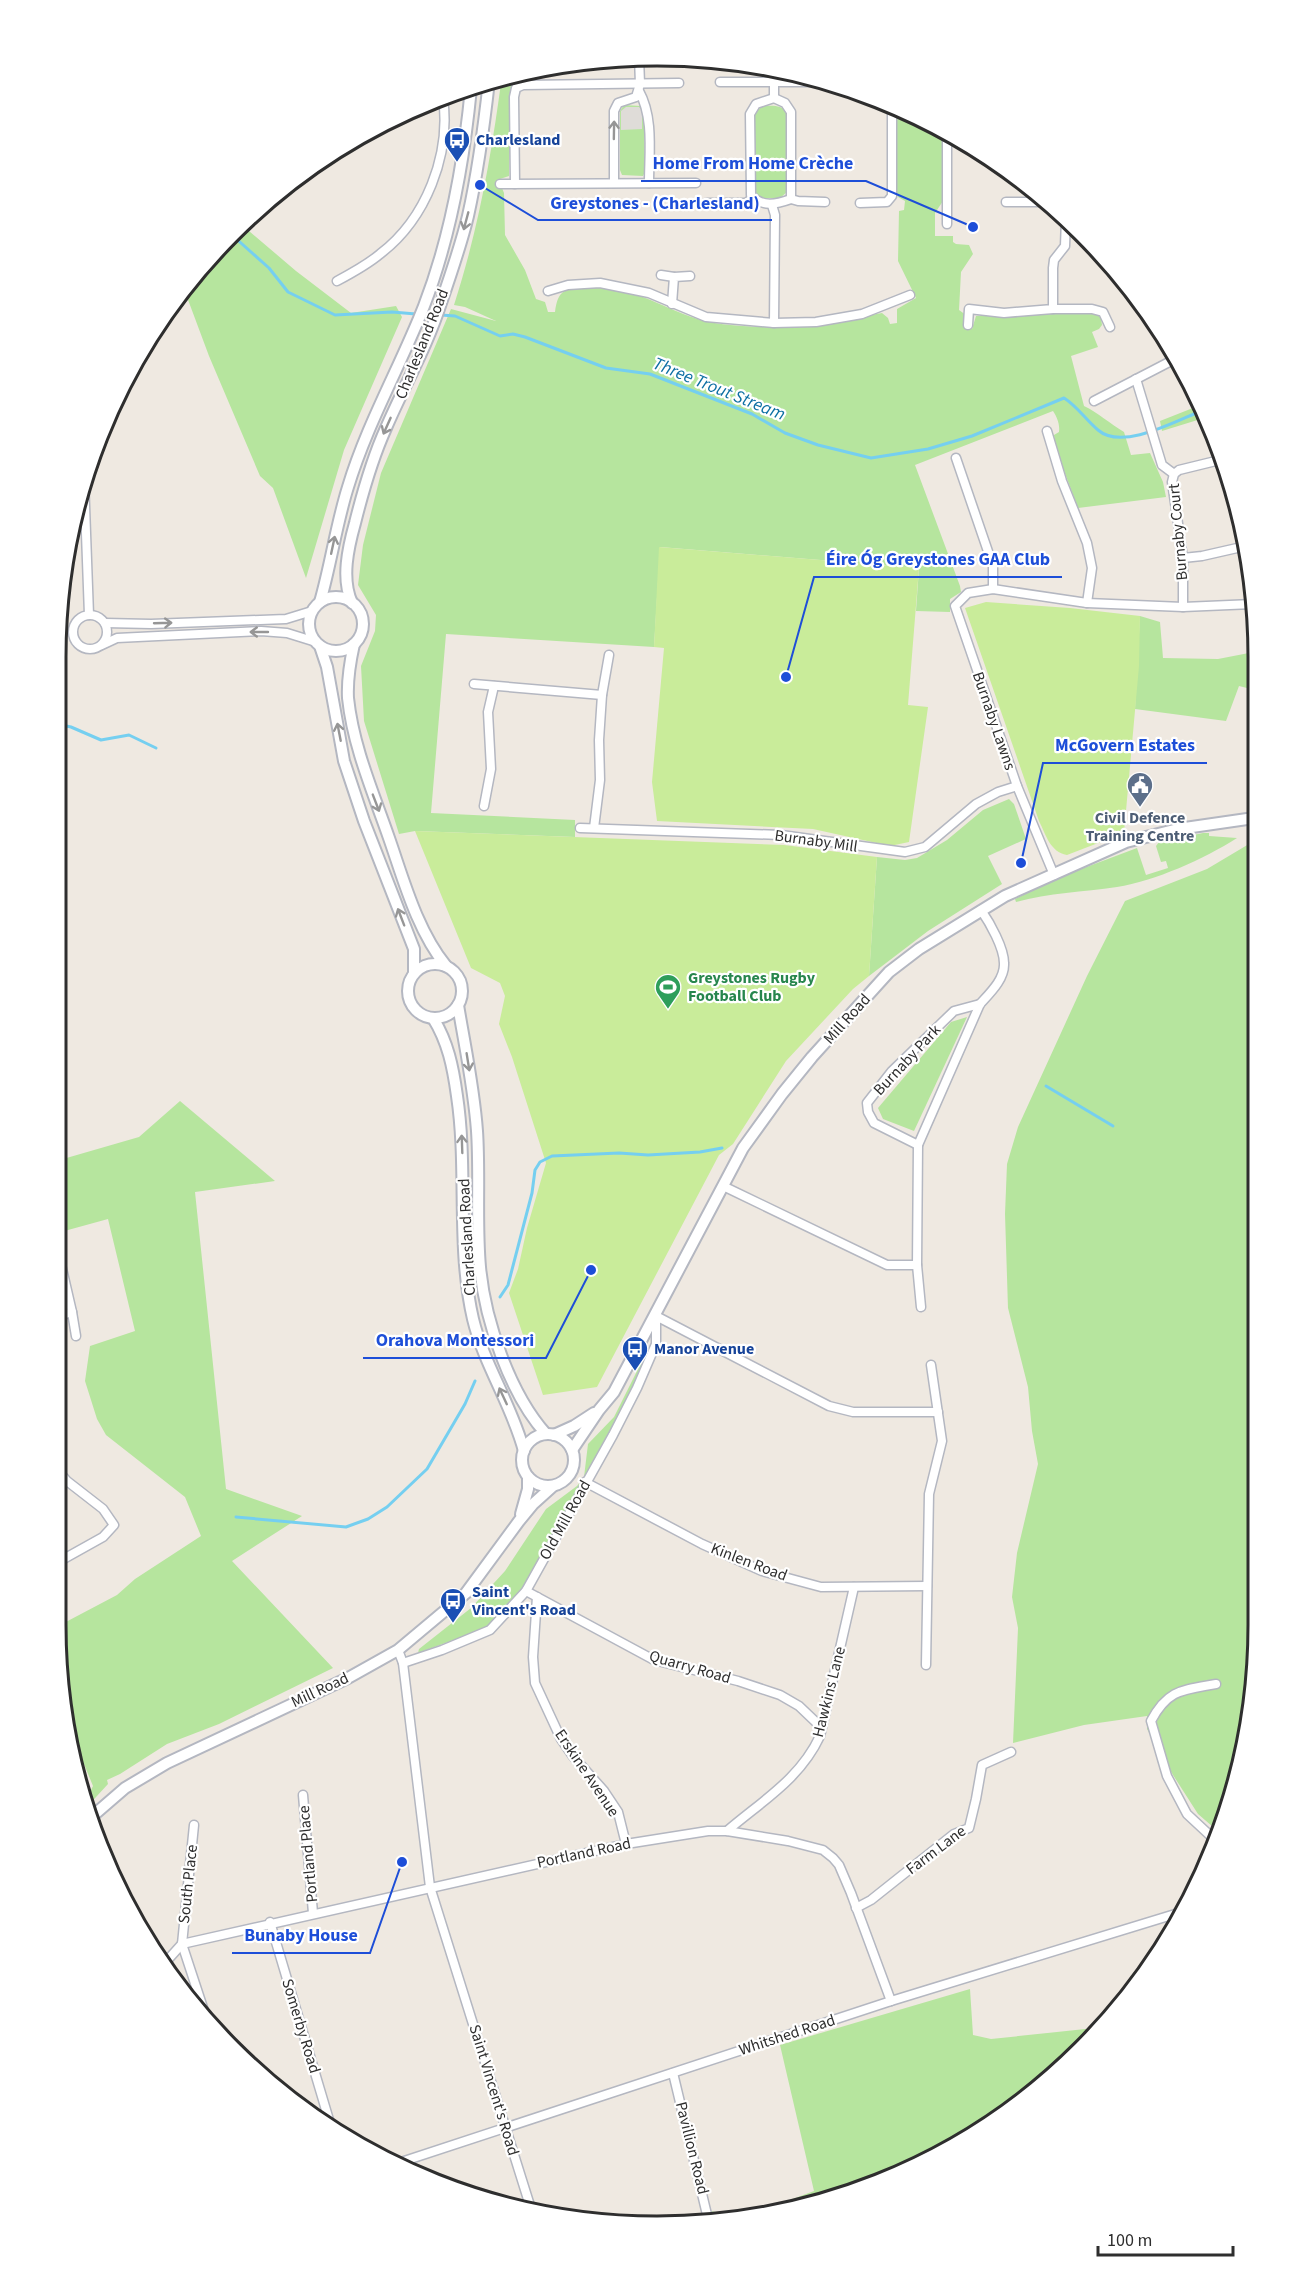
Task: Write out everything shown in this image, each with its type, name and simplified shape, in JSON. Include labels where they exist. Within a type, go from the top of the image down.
[{"type":"main road","name":"Charlesland Road","points":[[352,603],[347,592],[346,573],[350,542],[365,482],[386,428],[441,305],[467,218],[476,178],[488,91]]},
{"type":"main road","name":"Charlesland Road","points":[[320,602],[348,486],[374,416],[425,304],[452,212],[470,96]]},
{"type":"main road","points":[[338,597],[352,603],[361,615],[362,631],[354,644],[348,669],[348,698],[356,739],[372,793],[422,926],[433,950],[460,980],[462,992],[458,1005],[446,1015],[434,1018],[419,1013],[410,1003],[407,990],[414,973],[414,949],[364,821],[344,760],[327,667],[309,625],[312,611],[320,602],[338,597]]},
{"type":"main road","points":[[318,644],[337,651],[354,644]]},
{"type":"main road","name":"Mill Road","points":[[572,1450],[614,1392],[743,1148],[782,1094],[831,1034],[889,972],[919,949],[1005,896],[1125,842],[1178,829],[1248,819]]},
{"type":"main road","points":[[414,973],[427,964],[446,966]]},
{"type":"main road","name":"Charlesland Road","points":[[458,1005],[475,1106],[479,1161],[480,1269],[488,1311],[497,1342],[513,1382],[536,1423],[550,1435]]},
{"type":"main road","name":"Charlesland Road","points":[[434,1018],[448,1046],[462,1127],[464,1245],[467,1284],[474,1320],[487,1359],[519,1432],[524,1451]]},
{"type":"main road","name":"Mill Road","points":[[550,1435],[574,1426],[599,1410]]},
{"type":"main road","points":[[550,1435],[562,1439],[572,1450],[574,1464],[569,1476],[553,1486],[540,1485],[528,1477],[523,1466],[524,1451],[535,1438],[550,1435]]},
{"type":"main road","name":"Mill Road","points":[[519,1521],[528,1489],[528,1477]]},
{"type":"main road","name":"Mill Road","points":[[96,1813],[125,1788],[167,1763],[348,1677],[398,1650],[466,1593],[519,1521],[533,1504],[553,1486]]},
{"type":"street","points":[[614,183],[614,111],[618,104],[636,97],[639,87],[639,66]]},
{"type":"street","points":[[774,77],[774,98]]},
{"type":"street","points":[[720,82],[790,81]]},
{"type":"street","points":[[515,184],[514,97],[516,88],[523,85],[639,87],[678,83]]},
{"type":"street","points":[[639,87],[646,104],[648,123],[649,183]]},
{"type":"street","points":[[791,199],[791,112],[785,103],[774,98],[756,104],[750,114],[751,195],[753,198],[772,205],[791,199],[825,202]]},
{"type":"street","points":[[337,281],[363,267],[382,253],[406,229],[422,206],[436,176],[442,148],[443,106]]},
{"type":"street","points":[[860,203],[887,202],[892,196],[892,115]]},
{"type":"street","points":[[947,142],[947,225]]},
{"type":"street","points":[[500,184],[696,183]]},
{"type":"street","points":[[706,203],[746,202],[753,198]]},
{"type":"street","points":[[1006,202],[1034,202]]},
{"type":"street","points":[[772,205],[775,214],[774,323]]},
{"type":"street","points":[[1053,309],[1054,260],[1065,246],[1066,230]]},
{"type":"street","points":[[661,275],[690,276]]},
{"type":"street","points":[[672,304],[674,277]]},
{"type":"street","points":[[548,291],[568,285],[600,283],[640,290],[706,316],[774,323],[816,322],[862,314],[910,296]]},
{"type":"street","points":[[968,325],[969,309],[1004,313],[1092,309],[1103,312],[1110,327]]},
{"type":"street","points":[[1094,401],[1169,362]]},
{"type":"street","points":[[1136,379],[1162,465],[1174,474]]},
{"type":"street","points":[[1047,431],[1062,481],[1087,543],[1092,568],[1087,603]]},
{"type":"street","points":[[956,458],[993,566],[993,590]]},
{"type":"street","name":"Burnaby Court","points":[[1184,608],[1183,558],[1172,482],[1174,474],[1179,470],[1215,461]]},
{"type":"street","points":[[85,508],[89,615]]},
{"type":"street","points":[[1183,558],[1238,548]]},
{"type":"street","name":"Burnaby Lawns","points":[[1054,875],[1017,786],[955,606],[968,593],[993,590],[1087,603],[1184,608],[1246,604]]},
{"type":"street","points":[[105,623],[286,619],[312,611]]},
{"type":"street","points":[[102,645],[108,635],[105,623],[98,617],[89,615],[75,623],[72,634],[74,639],[86,650],[97,648],[117,638],[261,631],[287,633],[318,644]]},
{"type":"street","points":[[594,828],[600,780],[599,740],[602,695],[609,655]]},
{"type":"street","points":[[474,684],[602,695]]},
{"type":"street","points":[[484,806],[491,769],[488,712],[494,686]]},
{"type":"street","name":"Burnaby Mill","points":[[580,828],[781,835],[905,852],[925,847],[976,804],[998,792],[1017,786]]},
{"type":"street","name":"Burnaby Park","points":[[921,1307],[917,1265],[918,1145],[980,1004],[995,989],[1005,964],[996,936],[981,910]]},
{"type":"street","name":"Burnaby Park","points":[[918,1145],[874,1123],[868,1112],[867,1103],[892,1071],[954,1011],[980,1004]]},
{"type":"street","points":[[723,1186],[887,1265],[917,1265]]},
{"type":"street","points":[[66,1286],[76,1336]]},
{"type":"street","points":[[66,1314],[72,1312]]},
{"type":"street","points":[[656,1316],[829,1406],[853,1412],[938,1412]]},
{"type":"street","name":"Old Mill Road","points":[[403,1662],[442,1650],[490,1630],[526,1591],[613,1435],[656,1344],[656,1316]]},
{"type":"street","points":[[926,1665],[929,1494],[942,1441],[931,1365]]},
{"type":"street","points":[[66,1480],[103,1509],[114,1525],[103,1537],[66,1558]]},
{"type":"street","name":"Kinlen Road","points":[[585,1482],[702,1544],[762,1571],[821,1587],[927,1586]]},
{"type":"street","name":"Hawkins Lane","points":[[727,1831],[795,1776],[812,1754],[820,1736],[854,1587]]},
{"type":"street","name":"Quarry Road","points":[[526,1591],[654,1660],[738,1681],[780,1695],[799,1706],[821,1727]]},
{"type":"street","name":"Erskine Avenue","points":[[537,1598],[533,1657],[535,1683],[561,1739],[604,1791],[618,1812],[626,1844]]},
{"type":"street","name":"Saint Vincent's Road","points":[[398,1650],[403,1662],[430,1887],[529,2202]]},
{"type":"street","points":[[1209,1835],[1187,1814],[1167,1776],[1151,1720],[1159,1704],[1170,1696],[1190,1688],[1216,1684]]},
{"type":"street","name":"Farm Lane","points":[[856,1908],[871,1900],[954,1834],[969,1828],[982,1765],[1011,1752]]},
{"type":"street","name":"Portland Place","points":[[303,1795],[313,1913]]},
{"type":"street","name":"South Place","points":[[182,1944],[194,1825]]},
{"type":"street","name":"Portland Road","points":[[182,1944],[270,1922],[626,1844],[708,1831],[727,1831],[788,1841],[824,1850],[839,1865],[891,2001]]},
{"type":"street","name":"Whitshed Road","points":[[407,2160],[891,2001],[1172,1915]]},
{"type":"street","name":"Somerby Road","points":[[270,1922],[328,2115]]},
{"type":"street","points":[[169,1958],[182,1944],[200,1999]]},
{"type":"street","name":"Pavillion Road","points":[[674,2073],[707,2214]]},
{"type":"green space","points":[[516,83],[510,89],[509,176],[497,180],[497,188],[502,188],[504,193],[505,235],[525,270],[536,299],[545,302],[548,312],[555,312],[558,299],[568,290],[602,287],[632,293],[704,321],[766,327],[815,326],[882,313],[888,318],[890,324],[897,323],[897,309],[916,298],[898,261],[899,211],[904,210],[905,201],[898,197],[897,192],[897,117],[943,140],[943,201],[935,213],[935,236],[953,236],[953,242],[969,245],[973,254],[961,272],[959,310],[966,315],[965,327],[972,329],[976,316],[1096,313],[1101,318],[1102,325],[1092,332],[1098,347],[1071,356],[1084,406],[1124,432],[1131,455],[1150,453],[1163,482],[1166,497],[1078,508],[1055,447],[1054,435],[1059,432],[1059,426],[1053,411],[915,465],[960,586],[961,592],[950,599],[950,612],[916,611],[919,568],[660,547],[654,647],[446,634],[431,813],[575,820],[575,837],[415,831],[399,834],[364,721],[361,666],[375,631],[376,615],[358,585],[363,545],[381,473],[451,309],[496,321],[465,307],[454,305],[483,192],[500,87]]},
{"type":"green space","points":[[624,105],[641,106],[644,116],[645,172],[643,176],[622,175],[620,170],[620,111]]},
{"type":"green space","points":[[762,106],[779,107],[787,113],[787,192],[780,198],[761,198],[756,195],[755,190],[755,113]]},
{"type":"green space","points":[[248,230],[351,313],[396,306],[402,317],[344,450],[306,578],[273,488],[260,476],[209,356],[187,298]]},
{"type":"green space","points":[[1193,408],[1198,420],[1162,431],[1160,421]]},
{"type":"green space","points":[[659,547],[919,568],[908,705],[928,707],[909,842],[890,846],[813,829],[657,821],[652,782],[664,648],[654,647]]},
{"type":"green space","points":[[986,602],[1140,616],[1139,666],[1124,833],[1067,855],[1056,850],[1049,842],[1039,821],[965,608]]},
{"type":"green space","points":[[1140,616],[1160,622],[1163,658],[1218,659],[1248,653],[1248,685],[1247,688],[1239,686],[1226,721],[1135,709]]},
{"type":"green space","points":[[1009,799],[1014,804],[1026,839],[988,856],[1002,884],[928,931],[869,976],[877,857],[905,860],[917,858],[947,840],[983,810]]},
{"type":"green space","name":"Greystones Rugby Football Club","points":[[415,831],[784,845],[877,857],[869,976],[853,989],[786,1061],[733,1144],[719,1155],[597,1387],[543,1395],[509,1293],[518,1269],[546,1163],[499,1024],[505,996],[500,983],[471,968]]},
{"type":"green space","points":[[1209,833],[1209,836],[1237,838],[1195,861],[1147,880],[1117,887],[1016,902],[1015,899],[1060,877],[1137,848],[1146,875],[1168,868],[1166,861],[1161,862],[1156,846],[1159,842]]},
{"type":"green space","points":[[1248,845],[1247,1664],[1237,1740],[1213,1827],[1198,1814],[1173,1775],[1147,1729],[1147,1716],[1084,1725],[1013,1743],[1018,1628],[1012,1597],[1017,1553],[1038,1464],[1028,1387],[1008,1308],[1005,1214],[1007,1164],[1018,1127],[1087,976],[1125,901],[1207,869]]},
{"type":"green space","points":[[967,1017],[914,1131],[883,1119],[878,1108],[951,1022]]},
{"type":"green space","points":[[180,1101],[275,1181],[195,1192],[226,1489],[302,1516],[232,1561],[333,1668],[219,1724],[167,1744],[107,1780],[108,1784],[93,1801],[90,1791],[93,1786],[83,1764],[71,1702],[66,1622],[117,1595],[135,1579],[201,1536],[185,1497],[106,1435],[97,1419],[85,1381],[90,1346],[135,1331],[108,1219],[66,1231],[66,1158],[139,1137]]},
{"type":"green space","points":[[646,1353],[648,1354],[638,1382],[527,1581],[511,1605],[489,1627],[418,1653],[419,1649],[471,1608],[505,1571],[546,1509],[577,1486],[584,1477],[588,1444],[614,1417]]},
{"type":"green space","points":[[970,1989],[973,2035],[991,2039],[1088,2029],[1047,2069],[1017,2094],[952,2137],[883,2171],[847,2185],[785,2202],[814,2191],[780,2045]]},
{"type":"shaded area","points":[[626,107],[639,107],[642,110],[642,129],[621,130],[621,111]]},
{"type":"waterway","name":"Three Trout Stream","points":[[238,240],[269,268],[288,292],[335,315],[392,312],[416,314]]},
{"type":"waterway","name":"Three Trout Stream","points":[[441,315],[455,316],[500,336],[513,334],[525,337],[606,368],[650,374],[752,414],[785,433],[818,445],[871,458],[928,449],[972,436],[1064,398],[1098,430],[1108,436],[1135,436],[1195,414]]},
{"type":"waterway","points":[[66,726],[101,740],[129,735],[156,748]]},
{"type":"waterway","points":[[1046,1086],[1113,1126]]},
{"type":"waterway","points":[[500,1297],[508,1285],[532,1193],[535,1170],[540,1162],[552,1156],[619,1153],[648,1155],[700,1152],[722,1148]]},
{"type":"waterway","points":[[236,1517],[346,1527],[368,1519],[387,1507],[427,1469],[465,1404],[475,1381]]},
{"type":"place","name":"Charlesland","points":[[457,163]]},
{"type":"place","name":"Greystones - (Charlesland)","points":[[480,185]]},
{"type":"place","name":"Home From Home Crèche","points":[[973,227]]},
{"type":"place","name":"Éire Óg Greystones GAA Club","points":[[786,677]]},
{"type":"place","name":"Civil Defence Training Centre","points":[[1140,808]]},
{"type":"place","name":"McGovern Estates","points":[[1021,863]]},
{"type":"place","name":"Greystones Rugby Football Club","points":[[668,1010]]},
{"type":"place","name":"Orahova Montessori","points":[[591,1270]]},
{"type":"place","name":"Manor Avenue","points":[[635,1372]]},
{"type":"place","name":"Saint Vincent's Road","points":[[453,1624]]},
{"type":"place","name":"Bunaby House","points":[[402,1862]]}]
